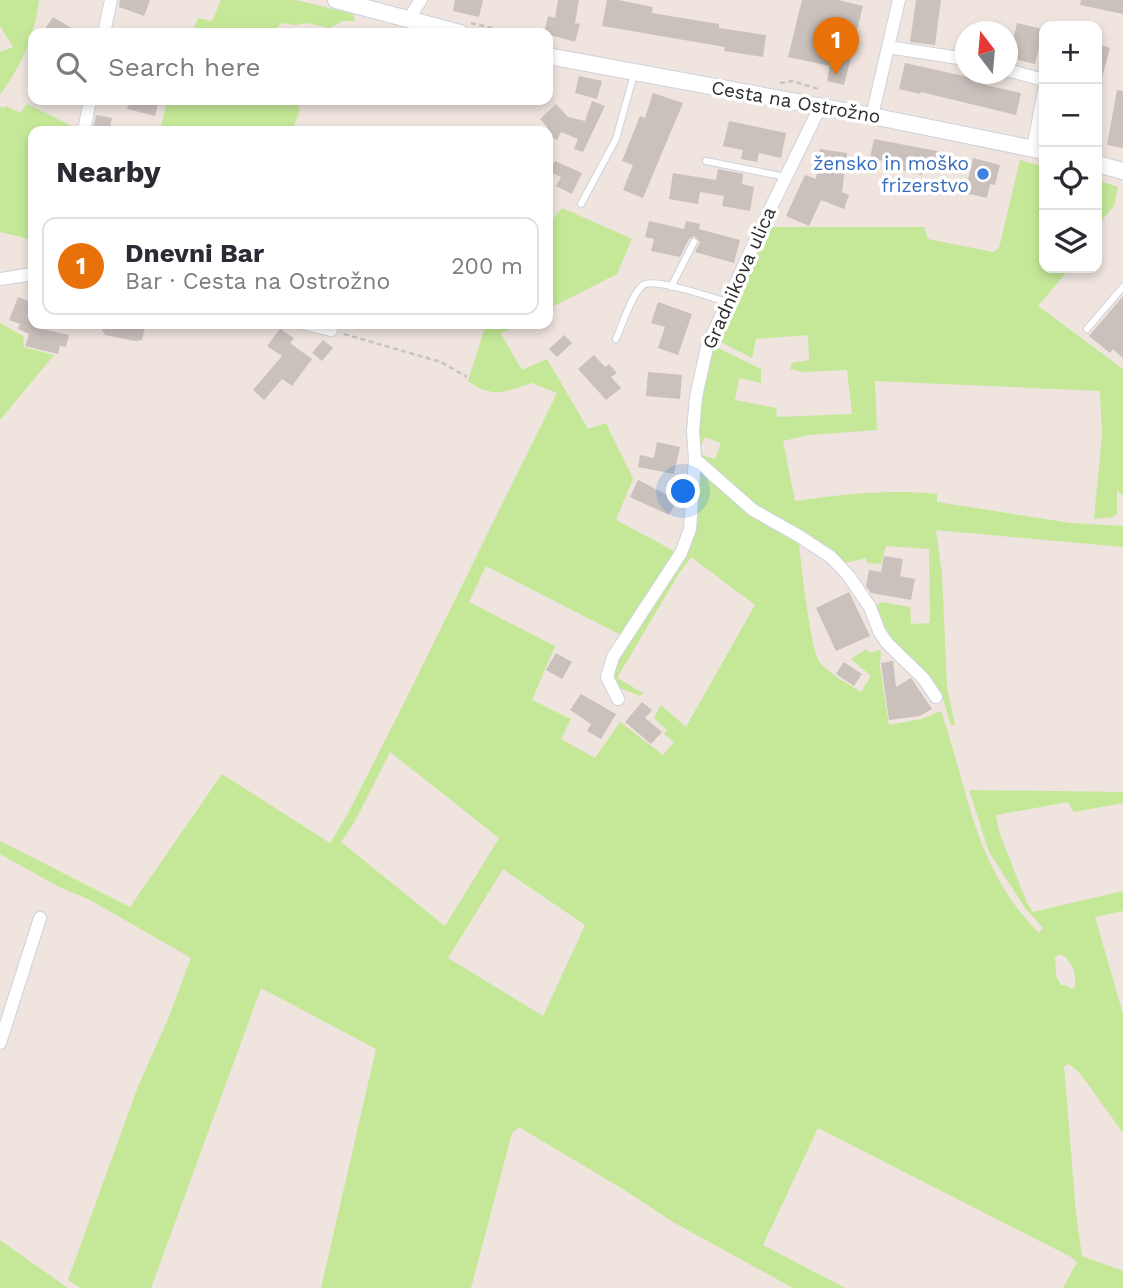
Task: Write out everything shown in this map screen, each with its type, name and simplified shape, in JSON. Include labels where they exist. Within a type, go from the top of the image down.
[{"type":"street","points":[[105,28],[111,0]]},
{"type":"street","points":[[336,0],[440,28]]},
{"type":"street","points":[[872,116],[899,0]]},
{"type":"street","points":[[408,20],[419,2]]},
{"type":"street","points":[[888,47],[955,57]]},
{"type":"street","name":"Cesta na Ostrožno","points":[[553,57],[1039,149]]},
{"type":"street","points":[[1018,73],[1039,79]]},
{"type":"street","points":[[85,126],[89,105]]},
{"type":"street","name":"Gradnikova ulica","points":[[618,699],[610,686],[607,671],[622,640],[681,554],[690,529],[695,459],[693,431],[707,346],[820,107]]},
{"type":"street","points":[[1102,165],[1123,171]]},
{"type":"street","points":[[0,279],[28,275]]},
{"type":"street","points":[[327,329],[331,330]]},
{"type":"street","points":[[695,459],[753,510],[831,557],[848,575],[870,607],[879,631],[887,643],[924,679],[936,697]]},
{"type":"street","points":[[0,1043],[40,918]]},
{"type":"lane","points":[[581,204],[616,139],[635,72]]},
{"type":"lane","points":[[706,161],[786,177]]},
{"type":"lane","points":[[671,287],[694,243]]},
{"type":"lane","points":[[616,339],[640,288],[649,282],[727,302]]},
{"type":"lane","points":[[1087,329],[1123,287]]},
{"type":"path","points":[[331,330],[441,362],[467,377]]},
{"type":"green space","points":[[0,0],[39,0],[33,28],[28,28],[26,50],[0,95],[0,52],[13,47],[0,26]]},
{"type":"green space","points":[[221,0],[296,0],[353,14],[355,21],[343,21],[329,28],[307,23],[281,23],[277,28],[194,28],[198,18],[212,21]]},
{"type":"green space","points":[[27,104],[72,126],[28,126],[28,239],[0,232],[0,106],[7,106],[20,113]]},
{"type":"green space","points":[[166,105],[298,105],[300,111],[294,126],[161,126]]},
{"type":"green space","points":[[1020,160],[1039,166],[1039,273],[1066,273],[1038,306],[1123,369],[1123,496],[1117,490],[1117,514],[1094,519],[1102,435],[1100,391],[875,381],[877,430],[809,435],[783,441],[795,501],[866,493],[937,494],[937,502],[1071,523],[1123,526],[1123,547],[936,530],[942,574],[947,687],[955,725],[951,725],[941,693],[911,656],[888,637],[876,606],[881,602],[910,607],[911,624],[930,623],[929,549],[886,546],[881,564],[867,563],[866,558],[845,563],[817,543],[759,510],[731,487],[699,454],[715,459],[721,443],[705,437],[701,446],[699,445],[697,429],[709,353],[716,347],[761,369],[761,383],[739,378],[735,400],[776,408],[777,417],[852,414],[847,370],[804,372],[790,369],[792,363],[809,360],[808,335],[756,339],[752,358],[721,342],[718,333],[767,227],[924,227],[928,239],[993,252],[999,248]]},
{"type":"green space","points":[[1102,182],[1118,187],[1114,206],[1102,220]]},
{"type":"green space","points":[[562,208],[632,239],[617,274],[553,306],[553,219]]},
{"type":"green space","points":[[0,323],[23,336],[24,347],[54,355],[0,420]]},
{"type":"green space","points":[[484,329],[510,329],[501,334],[522,370],[547,359],[588,429],[606,423],[633,479],[616,520],[678,553],[623,636],[486,566],[469,602],[555,646],[532,700],[571,719],[561,739],[595,758],[620,722],[663,755],[674,742],[664,734],[667,730],[654,718],[661,705],[686,727],[755,605],[691,557],[617,678],[643,693],[640,696],[617,687],[612,674],[613,665],[689,549],[702,473],[798,537],[809,623],[820,663],[861,692],[871,676],[851,659],[866,649],[870,653],[878,650],[881,652],[880,666],[889,725],[922,719],[941,711],[987,856],[1017,908],[1039,933],[1043,928],[1025,908],[989,852],[969,790],[1123,792],[1123,803],[1074,812],[1068,802],[996,815],[999,832],[1033,912],[1123,891],[1123,911],[1095,917],[1123,1014],[1123,1133],[1080,1073],[1069,1064],[1064,1066],[1082,1256],[1123,1271],[1123,1288],[1063,1288],[1077,1262],[1071,1257],[818,1128],[763,1245],[845,1288],[793,1288],[673,1222],[519,1127],[512,1133],[471,1288],[321,1288],[376,1049],[261,988],[151,1288],[81,1288],[68,1280],[137,1089],[191,958],[90,900],[59,887],[0,854],[0,841],[130,907],[222,774],[330,843],[404,703],[557,393],[532,383],[499,392],[477,387],[468,381]],"holes":[[[390,752],[499,838],[445,926],[341,842],[354,823]],[[503,869],[585,925],[543,1016],[448,958]],[[1061,954],[1071,964],[1074,973],[1075,987],[1071,989],[1061,985],[1056,976],[1055,957]]]},
{"type":"green space","points":[[0,1240],[68,1288],[0,1288]]},
{"type":"building","points":[[120,0],[150,0],[144,16],[119,7]]},
{"type":"building","points":[[455,0],[483,0],[479,17],[453,11]]},
{"type":"building","points":[[558,0],[579,0],[575,23],[580,24],[575,42],[553,36],[553,28],[545,28],[548,16],[555,18]]},
{"type":"building","points":[[607,0],[653,7],[652,13],[719,24],[719,28],[766,35],[763,57],[724,51],[725,47],[602,26]]},
{"type":"building","points":[[802,0],[838,0],[863,6],[856,34],[836,32],[833,45],[853,50],[844,85],[827,81],[830,66],[788,57]]},
{"type":"building","points":[[916,0],[941,0],[935,45],[910,42]]},
{"type":"building","points":[[1081,0],[1123,0],[1123,14],[1080,5]]},
{"type":"building","points":[[53,17],[72,28],[45,28]]},
{"type":"building","points":[[1018,23],[1039,28],[1035,64],[1018,60]]},
{"type":"building","points":[[1102,46],[1110,48],[1102,77]]},
{"type":"building","points":[[905,63],[955,74],[955,84],[985,84],[1021,93],[1016,115],[899,89]]},
{"type":"building","points":[[579,76],[602,81],[597,99],[575,93]]},
{"type":"building","points":[[1117,90],[1123,91],[1123,148],[1107,145]]},
{"type":"building","points":[[653,93],[683,103],[643,198],[623,190],[633,165],[622,161],[640,116],[645,118]]},
{"type":"building","points":[[592,101],[605,106],[583,152],[574,149],[578,139],[561,132],[557,140],[553,138],[553,126],[546,126],[540,119],[556,104],[568,117],[585,121]]},
{"type":"building","points":[[128,105],[158,105],[155,116],[127,109]]},
{"type":"building","points":[[96,115],[112,118],[110,126],[94,126]]},
{"type":"building","points":[[729,121],[786,133],[781,158],[759,153],[757,162],[741,159],[743,150],[723,146]]},
{"type":"building","points":[[874,139],[942,152],[938,172],[923,168],[922,175],[892,168],[893,163],[870,158]]},
{"type":"building","points":[[820,149],[847,153],[842,192],[849,195],[844,209],[821,200],[809,226],[786,216],[805,175],[816,179]]},
{"type":"building","name":"žensko in moško frizerstvo","points":[[973,158],[1000,165],[995,185],[990,184],[987,198],[965,193]]},
{"type":"building","points":[[555,161],[582,173],[572,194],[556,186],[561,177],[553,173]]},
{"type":"building","points":[[718,169],[743,174],[742,184],[754,187],[750,211],[722,206],[724,196],[700,192],[698,204],[669,199],[673,173],[716,180]]},
{"type":"building","points":[[649,221],[684,229],[686,221],[700,224],[699,229],[740,240],[734,263],[695,252],[700,242],[694,236],[689,239],[680,257],[651,251],[654,239],[645,237]]},
{"type":"building","points":[[1123,296],[1123,358],[1113,349],[1110,353],[1089,336]]},
{"type":"building","points":[[18,297],[28,301],[28,329],[69,335],[66,347],[60,346],[58,354],[25,346],[29,334],[18,329],[20,324],[9,320]]},
{"type":"building","points":[[658,302],[692,314],[678,355],[658,348],[665,327],[651,323]]},
{"type":"building","points":[[102,329],[145,329],[142,340],[105,335]]},
{"type":"building","points":[[280,329],[294,338],[290,343],[312,359],[292,386],[282,379],[264,400],[253,390],[282,356],[267,346]]},
{"type":"building","points":[[564,335],[572,343],[557,357],[549,349]]},
{"type":"building","points":[[323,340],[333,348],[322,361],[312,353]]},
{"type":"building","points":[[594,355],[605,367],[609,364],[617,373],[611,377],[621,388],[606,400],[578,369]]},
{"type":"building","points":[[648,372],[682,375],[680,399],[646,396]]},
{"type":"building","points":[[657,442],[680,447],[674,474],[638,467],[640,455],[654,458]]},
{"type":"building","points":[[638,480],[677,500],[669,515],[630,497]]},
{"type":"building","points":[[884,556],[903,559],[900,576],[915,579],[911,600],[871,593],[866,586],[869,570],[881,572]]},
{"type":"building","points":[[849,592],[870,636],[836,651],[816,608]]},
{"type":"building","points":[[556,653],[572,662],[562,679],[546,670]]},
{"type":"building","points":[[893,661],[896,687],[911,678],[932,709],[920,716],[889,720],[881,663]]},
{"type":"building","points":[[844,662],[862,674],[854,686],[836,674]]},
{"type":"building","points":[[581,694],[616,714],[601,739],[587,731],[591,724],[570,710]]},
{"type":"building","points":[[642,702],[652,710],[645,718],[662,732],[651,744],[625,722]]},
{"type":"place","name":"Dnevni Bar","points":[[836,75]]},
{"type":"place","name":"žensko in moško frizerstvo","points":[[983,174]]}]
